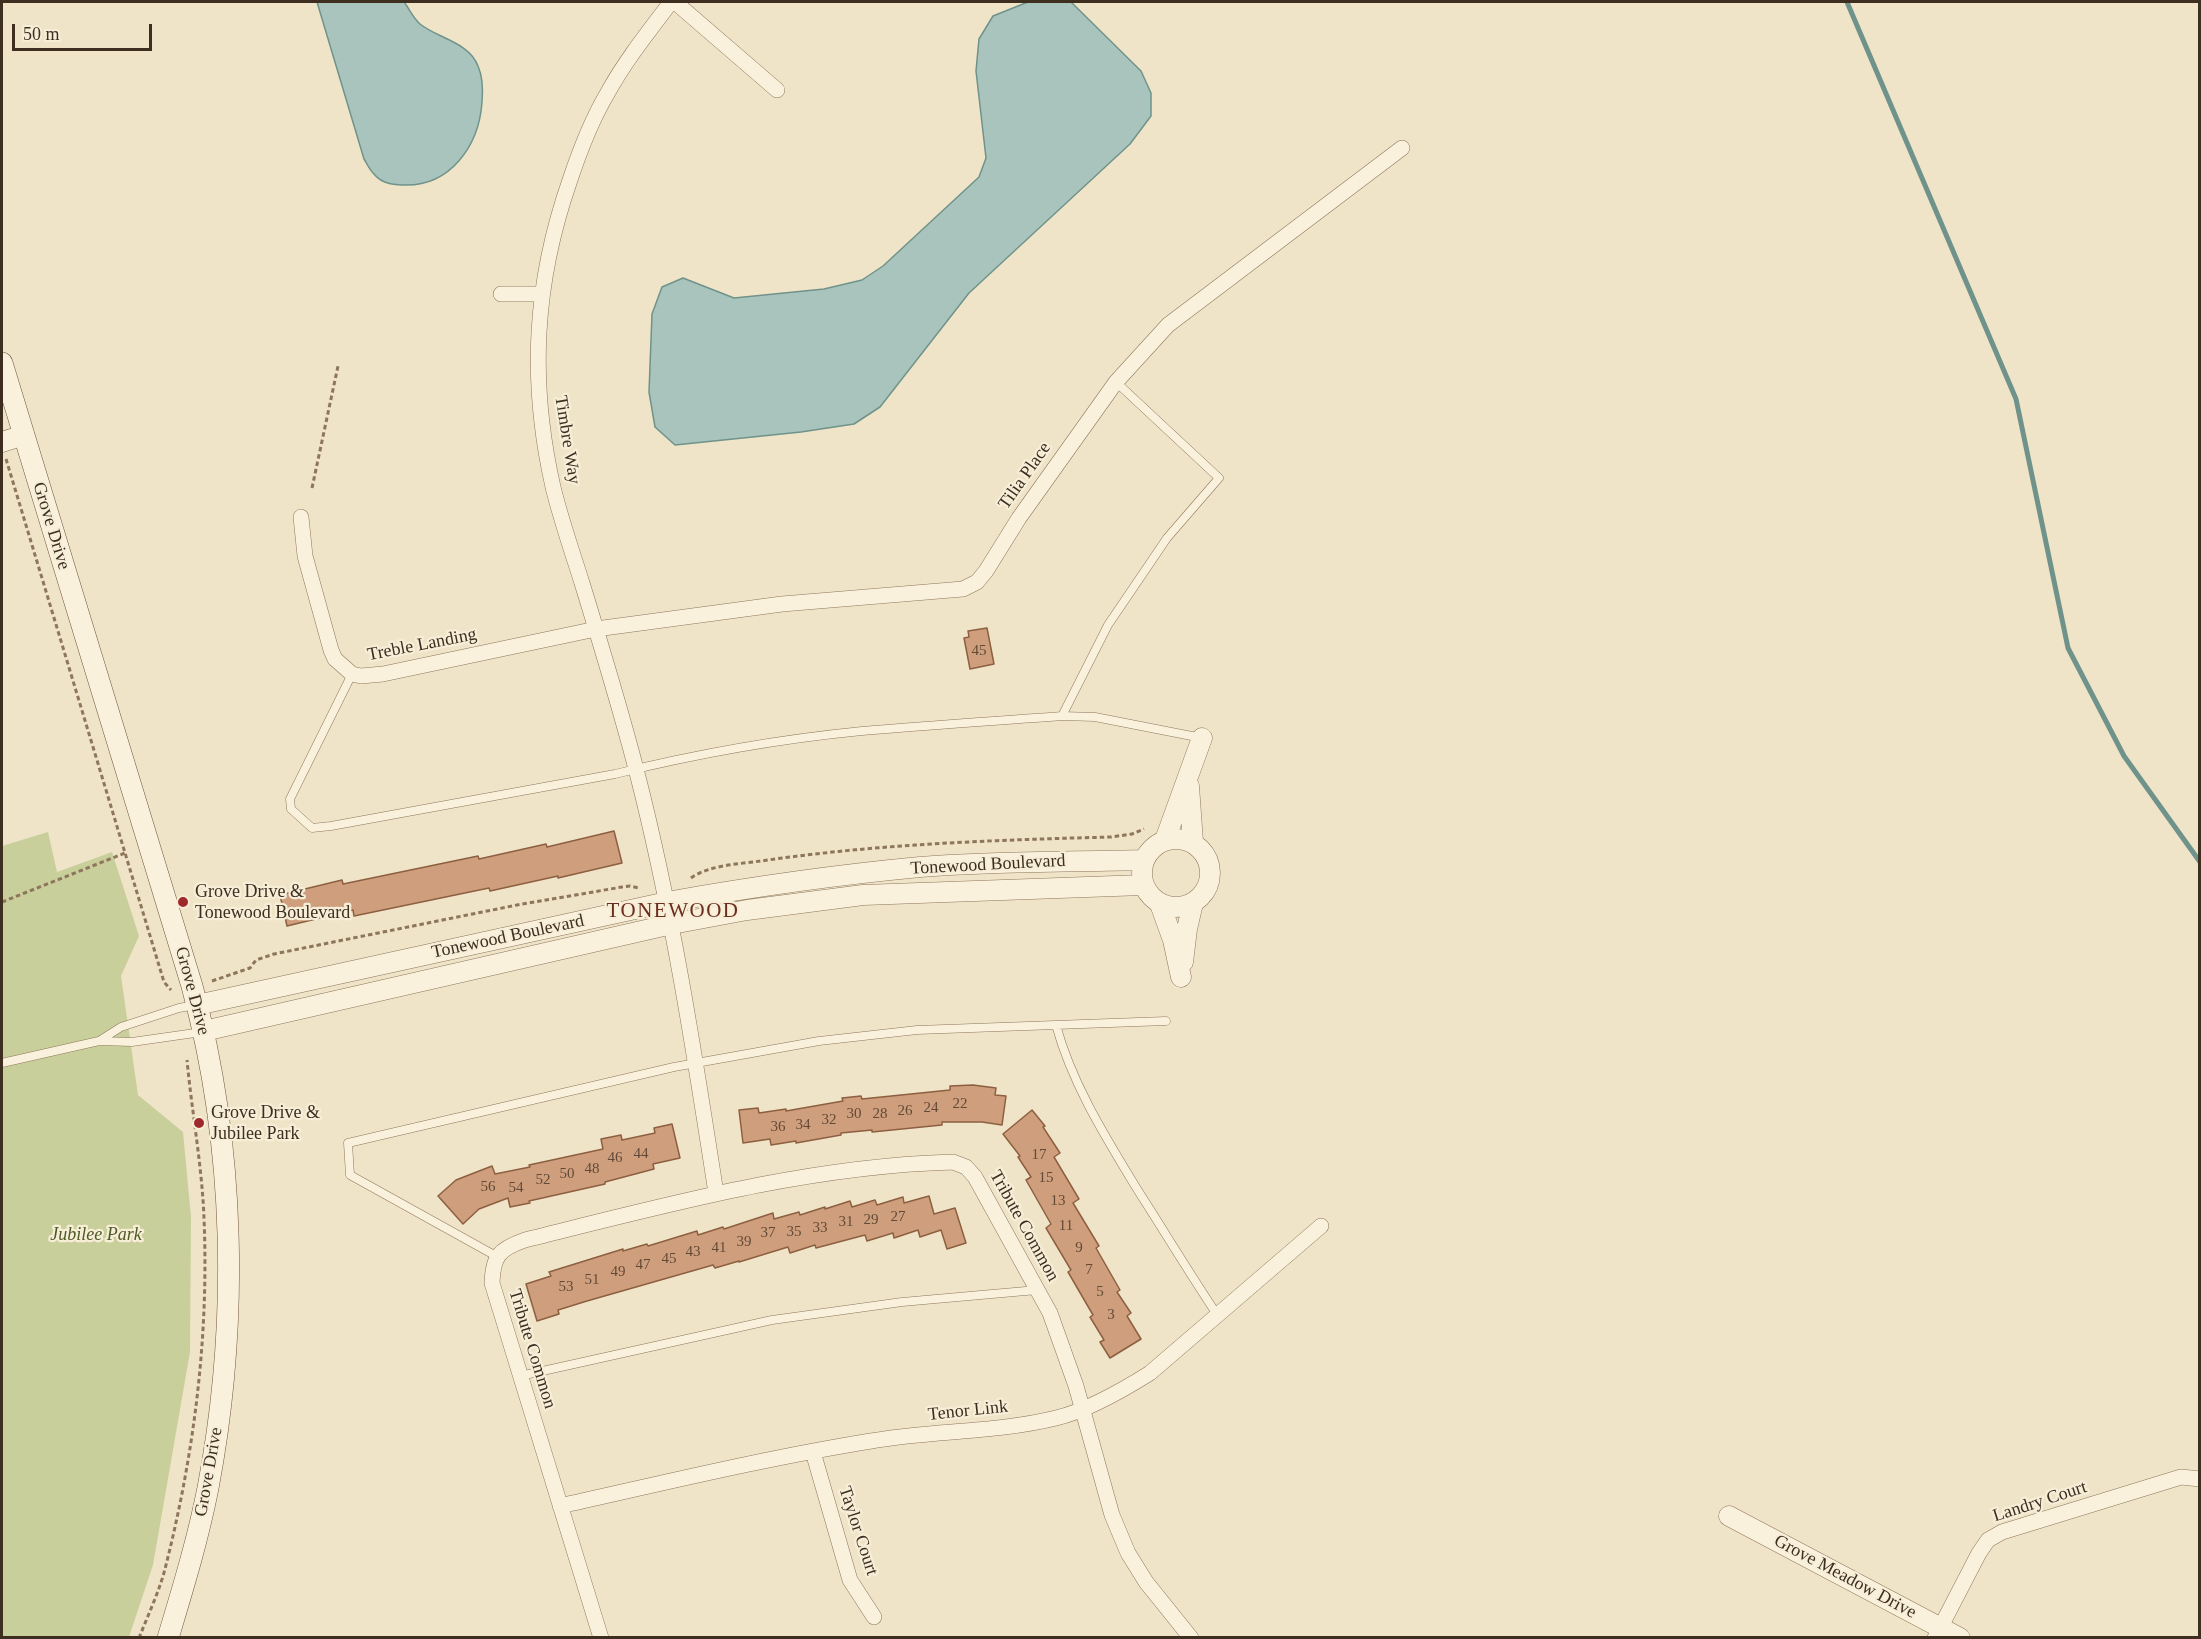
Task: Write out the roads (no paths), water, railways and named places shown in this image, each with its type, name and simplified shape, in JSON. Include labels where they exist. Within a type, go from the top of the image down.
[{"type":"main road","name":"Grove Drive","points":[[2,363],[7,399],[24,435],[197,1005],[204,1031],[220,1132],[228,1234],[228,1327],[220,1407],[208,1488],[187,1574],[168,1638]]},
{"type":"street","points":[[673,2],[777,90]]},
{"type":"street","name":"Timbre Way","points":[[672,924],[636,769],[553,488],[539,382],[538,330],[541,294],[550,246],[562,201],[578,156],[596,115],[631,57],[673,2]]},
{"type":"street","name":"Tilia Place","points":[[596,629],[782,604],[963,589],[977,582],[1018,518],[1116,382],[1168,325],[1402,148]]},
{"type":"street","points":[[501,294],[541,294]]},
{"type":"street","points":[[2,442],[24,435]]},
{"type":"street","name":"Treble Landing","points":[[301,517],[305,556],[331,650],[342,667],[352,674],[361,676],[383,674],[596,629]]},
{"type":"street","points":[[1165,840],[1202,738]]},
{"type":"street","points":[[1189,771],[1193,843]]},
{"type":"street","points":[[1180,838],[1193,843],[1203,851],[1211,869],[1206,891],[1193,903],[1177,908],[1160,904],[1150,896],[1143,885],[1144,860],[1151,849],[1165,840],[1180,838]]},
{"type":"street","name":"Tonewood Boulevard","points":[[197,1005],[667,902],[807,879],[922,867],[1144,860]]},
{"type":"street","name":"Tonewood Boulevard","points":[[204,1031],[672,924],[747,910],[863,895],[1143,885]]},
{"type":"street","points":[[1160,904],[1173,940],[1181,977],[1193,903]]},
{"type":"street","points":[[672,924],[716,1193]]},
{"type":"street","name":"Tribute Common","points":[[601,1638],[492,1283],[492,1269],[496,1256],[508,1246],[525,1240],[716,1193],[846,1170],[953,1162],[966,1167],[975,1177],[1050,1313],[1082,1409],[1112,1515],[1128,1552],[1146,1582],[1191,1638]]},
{"type":"street","name":"Tenor Link","points":[[560,1506],[770,1459],[873,1440],[1004,1428],[1059,1418],[1134,1384],[1150,1373],[1321,1226]]},
{"type":"street","name":"Taylor Court","points":[[813,1452],[850,1580],[874,1617]]},
{"type":"street","name":"Landry Court","points":[[1938,1632],[1988,1540],[2002,1532],[2181,1477],[2199,1479]]},
{"type":"street","name":"Grove Meadow Drive","points":[[1730,1516],[1938,1632],[1960,1638]]},
{"type":"lane","points":[[1062,716],[1108,625],[1167,538],[1219,478],[1116,382]]},
{"type":"lane","points":[[352,674],[290,799],[291,809],[312,828],[803,738],[901,728],[1062,716],[1095,717],[1202,738]]},
{"type":"lane","points":[[99,1041],[121,1027],[179,1008],[197,1005]]},
{"type":"lane","points":[[496,1256],[350,1175],[348,1143],[696,1062],[819,1041],[917,1030],[1166,1021]]},
{"type":"lane","points":[[1056,1025],[1071,1068],[1118,1156],[1218,1316]]},
{"type":"lane","points":[[2,1064],[99,1041],[132,1042],[204,1031]]},
{"type":"lane","points":[[520,1376],[772,1320],[902,1302],[1037,1290]]},
{"type":"water","points":[[317,2],[404,2],[420,24],[468,51],[474,58],[480,70],[482,84],[480,118],[468,148],[448,171],[420,184],[403,185],[383,181],[371,171],[364,159]]},
{"type":"water","points":[[1028,2],[1071,2],[1141,71],[1151,93],[1151,116],[1130,144],[969,293],[880,407],[854,424],[675,445],[655,427],[649,392],[652,314],[662,287],[683,278],[734,298],[824,289],[862,280],[883,266],[979,177],[986,158],[976,71],[979,39],[993,16]]},
{"type":"waterway","points":[[1847,2],[2016,399],[2068,648],[2124,756],[2200,862]]},
{"type":"place","name":"Grove Drive & Tonewood Boulevard","points":[[183,902]]},
{"type":"place","name":"Grove Drive & Jubilee Park","points":[[199,1123]]},
{"type":"district","name":"TONEWOOD","points":[[673,911]]},
{"type":"park label","name":"Jubilee Park","points":[[96,1235]]}]
